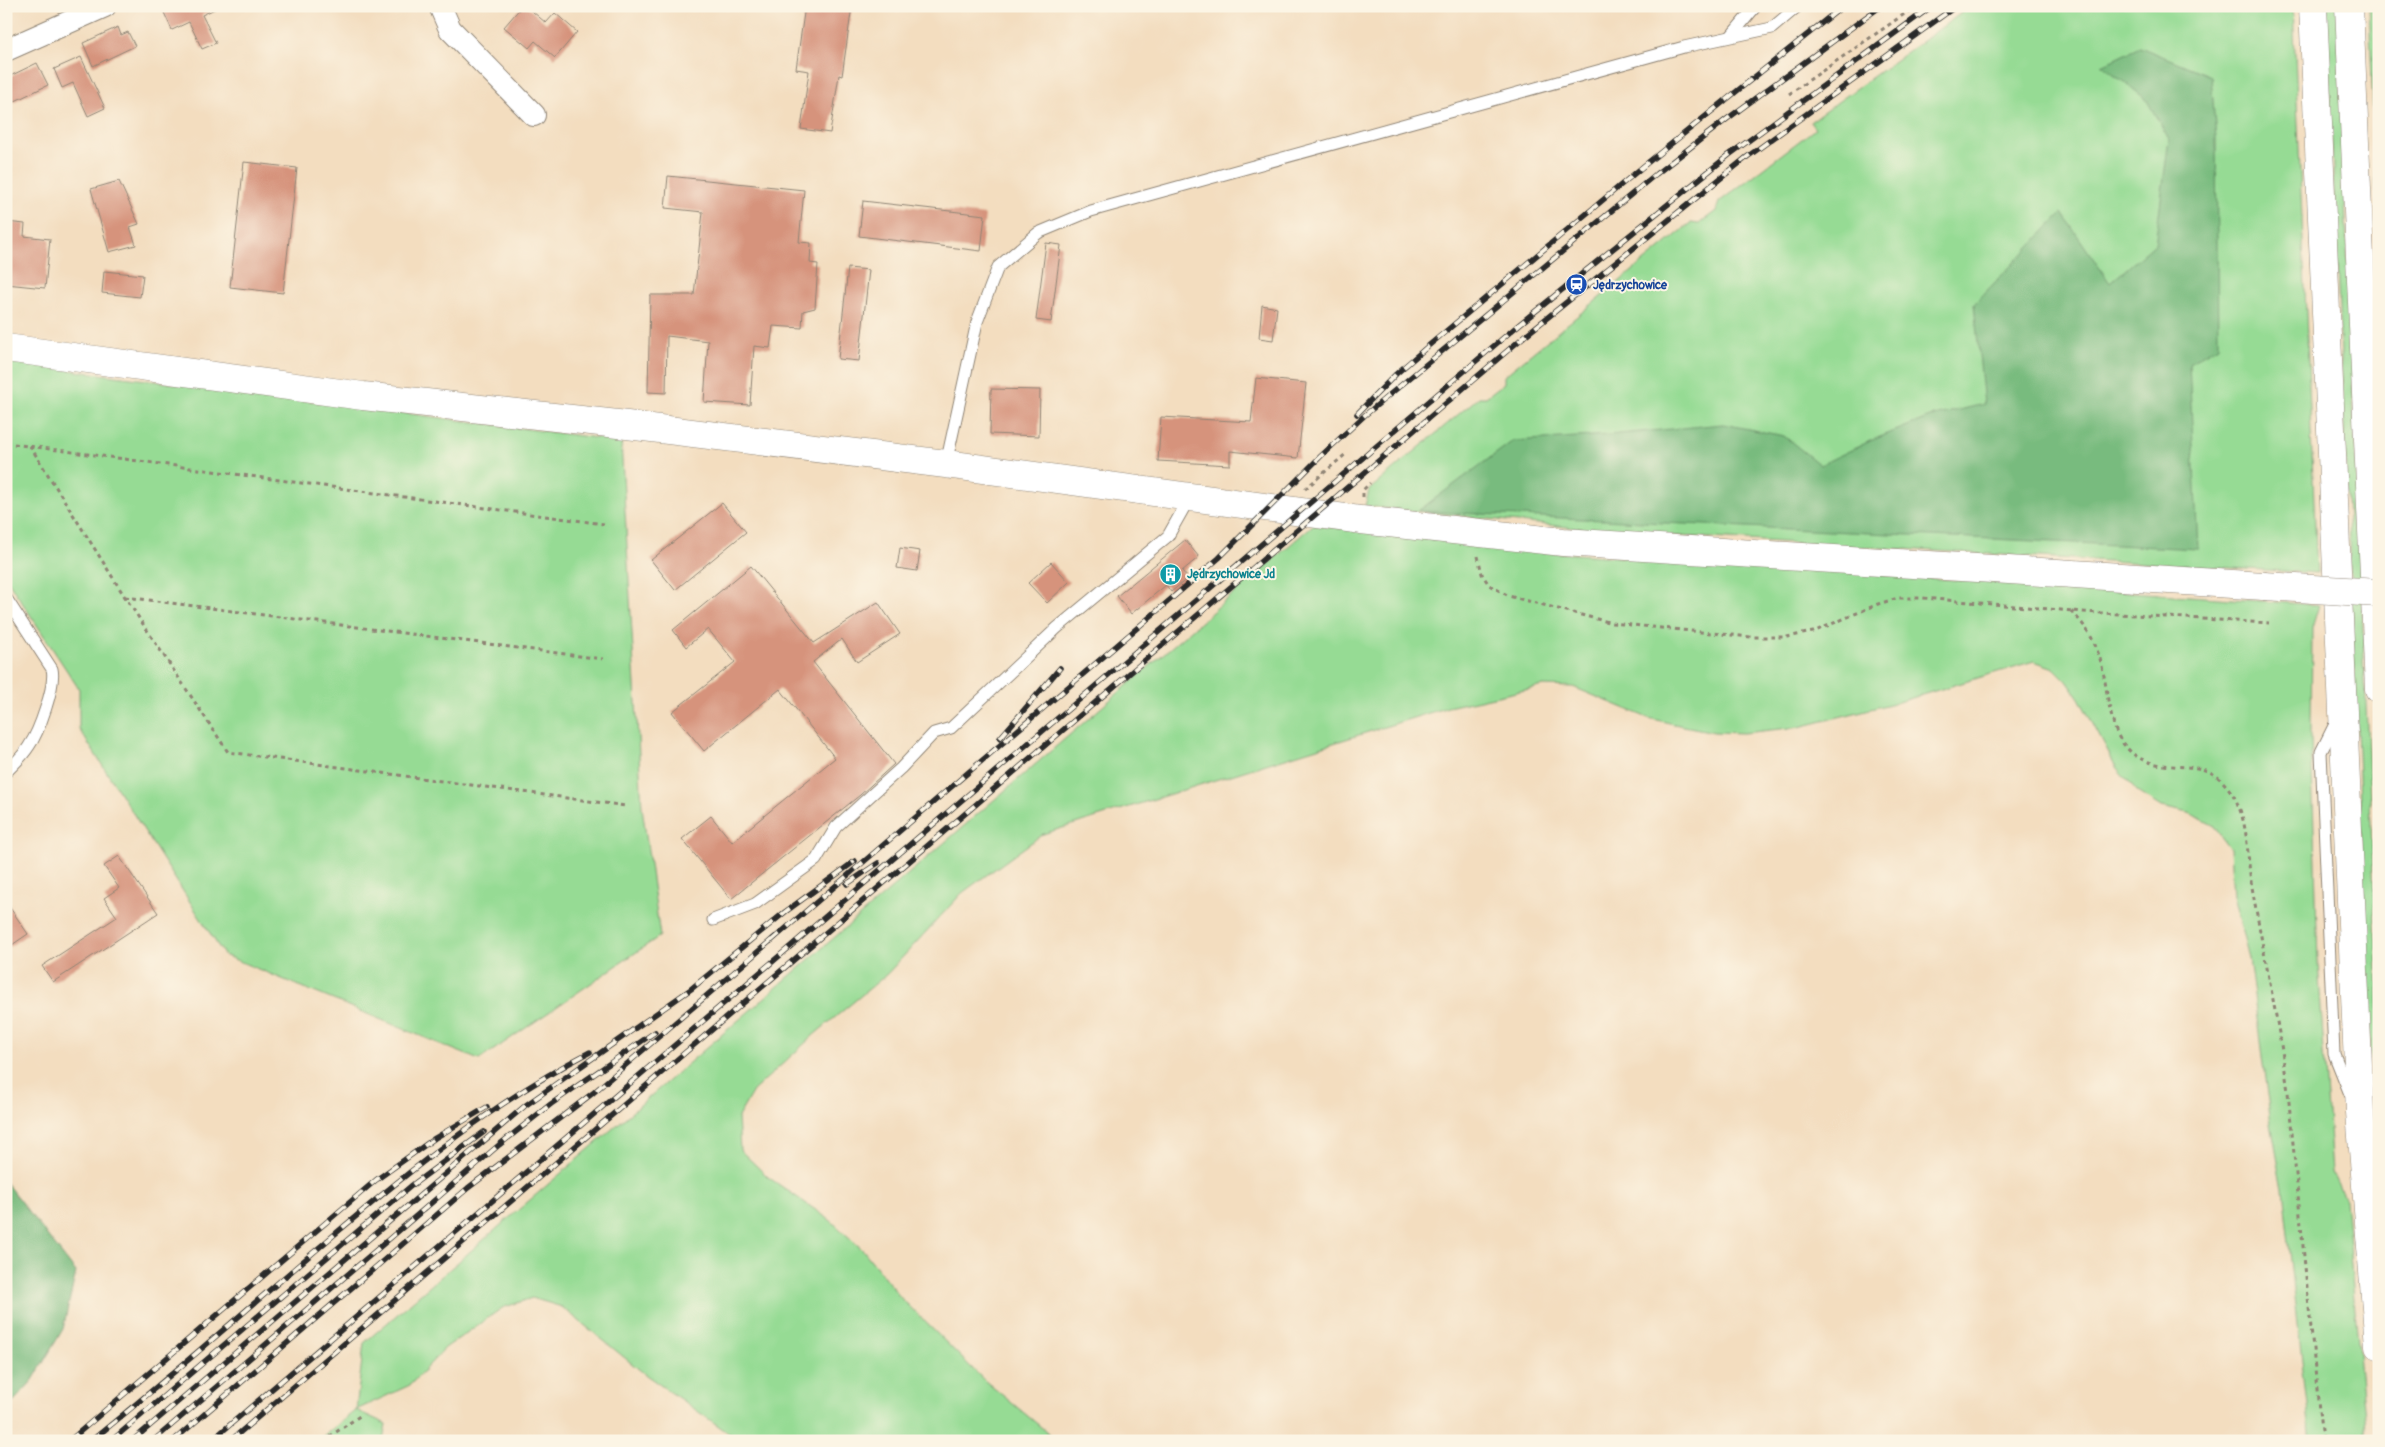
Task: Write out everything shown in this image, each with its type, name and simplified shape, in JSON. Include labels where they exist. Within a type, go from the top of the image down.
[{"type":"main road","points":[[2312,6],[2361,1121],[2379,1345]]},
{"type":"main road","points":[[2349,6],[2379,689]]},
{"type":"main road","points":[[6,348],[363,396],[628,425],[946,464],[1190,497],[1563,542],[2379,593]]},
{"type":"street","points":[[7,48],[105,6]]},
{"type":"street","points":[[440,6],[450,30],[534,115]]},
{"type":"lane","points":[[1731,36],[1756,6]]},
{"type":"lane","points":[[946,464],[977,322],[998,267],[1038,233],[1090,211],[1684,46],[1772,28],[1798,6]]},
{"type":"lane","points":[[713,920],[755,904],[816,860],[836,827],[901,768],[934,733],[951,728],[1057,628],[1168,536],[1190,497]]},
{"type":"lane","points":[[6,598],[52,669],[54,676],[53,688],[30,746],[6,772]]},
{"type":"path","points":[[1789,94],[1916,6]]},
{"type":"path","points":[[6,443],[604,524]]},
{"type":"path","points":[[30,446],[125,597],[228,752],[626,806]]},
{"type":"path","points":[[1304,490],[1347,453]]},
{"type":"path","points":[[1478,533],[1478,559],[1482,574],[1489,585],[1509,596],[1612,623],[1751,637],[1787,637],[1812,632],[1878,604],[1898,598],[1923,598],[2071,611],[2269,624]]},
{"type":"path","points":[[125,597],[603,659]]},
{"type":"path","points":[[2071,611],[2094,639],[2100,656],[2114,726],[2121,740],[2136,757],[2154,765],[2206,770],[2219,778],[2228,788],[2238,805],[2243,824],[2251,885],[2280,1037],[2288,1092],[2322,1441]]},
{"type":"path","points":[[323,1441],[361,1415]]},
{"type":"green space","points":[[1971,6],[2293,6],[2317,573],[1624,533],[1365,506],[1369,490],[1479,397],[1486,397],[1504,383],[1504,376],[1691,223],[1699,224],[1716,211],[1719,202],[1815,129],[1810,122]]},
{"type":"green space","points":[[2326,6],[2337,6],[2379,1016],[2379,1177],[2373,1102]]},
{"type":"green space","points":[[2369,6],[2379,6],[2379,258]]},
{"type":"green space","points":[[2140,47],[2211,76],[2216,138],[2218,346],[2189,363],[2198,549],[1418,511],[1513,441],[1609,435],[1723,424],[1784,436],[1820,465],[1870,441],[1930,417],[1984,404],[1974,304],[2062,213],[2110,283],[2155,244],[2169,139],[2146,99],[2102,65]]},
{"type":"green space","points":[[6,362],[621,441],[642,807],[660,936],[479,1060],[224,955],[79,729],[79,689],[6,578]]},
{"type":"green space","points":[[1313,525],[1546,552],[2319,605],[2312,628],[2311,734],[2318,962],[2332,1173],[2345,1200],[2367,1441],[2311,1441],[2283,1189],[2270,1117],[2249,958],[2233,896],[2230,849],[2213,825],[2189,813],[2161,807],[2137,792],[2116,767],[2079,698],[2067,681],[2054,668],[2034,661],[1902,701],[1799,727],[1743,733],[1714,732],[1648,718],[1573,687],[1543,686],[1448,707],[1043,834],[962,893],[887,974],[815,1034],[753,1091],[738,1117],[740,1150],[768,1177],[830,1220],[863,1250],[900,1297],[984,1380],[1058,1441],[740,1441],[646,1375],[562,1307],[532,1298],[502,1308],[445,1348],[410,1385],[356,1410],[364,1343]]},
{"type":"green space","points":[[6,1183],[76,1272],[63,1329],[33,1380],[6,1410]]},
{"type":"green space","points":[[356,1410],[386,1424],[383,1441],[317,1441]]},
{"type":"building","points":[[161,6],[221,6],[202,15],[216,43],[202,49],[189,22],[172,30]]},
{"type":"building","points":[[522,6],[526,6],[546,23],[555,13],[577,32],[555,58],[535,41],[529,48],[504,27]]},
{"type":"building","points":[[805,6],[852,6],[842,76],[839,75],[830,133],[801,129],[809,71],[796,69]]},
{"type":"building","points":[[118,27],[121,35],[128,32],[135,46],[93,66],[83,43]]},
{"type":"building","points":[[81,57],[105,108],[88,116],[73,83],[62,88],[54,69]]},
{"type":"building","points":[[37,63],[48,85],[13,102],[6,89],[6,78]]},
{"type":"building","points":[[244,162],[297,168],[283,293],[230,287]]},
{"type":"building","points":[[668,176],[804,190],[799,242],[811,243],[810,263],[818,264],[815,308],[803,311],[802,328],[773,326],[770,348],[754,346],[750,405],[704,402],[708,341],[667,336],[666,393],[648,392],[650,295],[694,295],[703,212],[665,208]]},
{"type":"building","points":[[119,181],[139,224],[130,227],[136,245],[109,252],[91,189]]},
{"type":"building","points":[[863,201],[985,215],[981,251],[859,236]]},
{"type":"building","points":[[6,222],[25,224],[24,236],[50,239],[45,288],[6,284]]},
{"type":"building","points":[[1046,243],[1061,245],[1051,322],[1036,320]]},
{"type":"building","points":[[848,268],[869,270],[859,361],[838,359]]},
{"type":"building","points":[[104,271],[143,275],[140,297],[102,293]]},
{"type":"building","points":[[1262,305],[1277,308],[1273,340],[1259,338]]},
{"type":"building","points":[[1256,378],[1306,383],[1298,458],[1230,451],[1230,465],[1158,461],[1161,417],[1251,422]]},
{"type":"building","points":[[991,389],[1040,390],[1039,436],[990,434]]},
{"type":"building","points":[[722,503],[746,532],[675,590],[651,560]]},
{"type":"building","points":[[1185,540],[1199,557],[1182,571],[1188,578],[1171,592],[1166,585],[1131,614],[1117,596]]},
{"type":"building","points":[[900,548],[920,551],[917,571],[897,568]]},
{"type":"building","points":[[1051,562],[1069,582],[1047,603],[1028,583]]},
{"type":"building","points":[[751,566],[814,643],[878,602],[900,634],[857,662],[842,639],[813,662],[894,764],[860,795],[731,899],[682,839],[711,816],[732,842],[835,758],[780,689],[704,751],[672,712],[735,662],[708,629],[686,647],[673,630]]},
{"type":"building","points":[[119,856],[158,913],[53,982],[42,966],[117,917],[104,898],[119,888],[104,866]]},
{"type":"building","points":[[6,902],[28,934],[6,949]]},
{"type":"railway","points":[[1357,414],[1396,374],[1427,347],[1646,164],[1843,6]]},
{"type":"railway","points":[[771,941],[1219,558],[1365,415],[1656,174],[1727,119],[1881,6]]},
{"type":"railway","points":[[211,1441],[1516,327],[1729,155],[1932,6]]},
{"type":"railway","points":[[230,1441],[1527,334],[1747,157],[1956,6]]},
{"type":"railway","points":[[1000,738],[1060,668]]},
{"type":"railway","points":[[132,1441],[526,1105],[691,989],[785,912],[855,861]]},
{"type":"railway","points":[[847,884],[878,863]]},
{"type":"railway","points":[[173,1441],[468,1188],[593,1093],[775,937]]},
{"type":"railway","points":[[153,1441],[499,1145],[551,1104],[655,1032]]},
{"type":"railway","points":[[91,1441],[181,1367],[359,1214],[454,1138],[520,1093],[590,1052]]},
{"type":"railway","points":[[69,1441],[376,1180],[435,1138],[487,1107]]},
{"type":"railway","points":[[111,1441],[411,1186],[484,1132]]},
{"type":"place","name":"Jędrzychowice","points":[[1577,285]]},
{"type":"place","name":"Jędrzychowice Jd","points":[[1171,574]]}]
